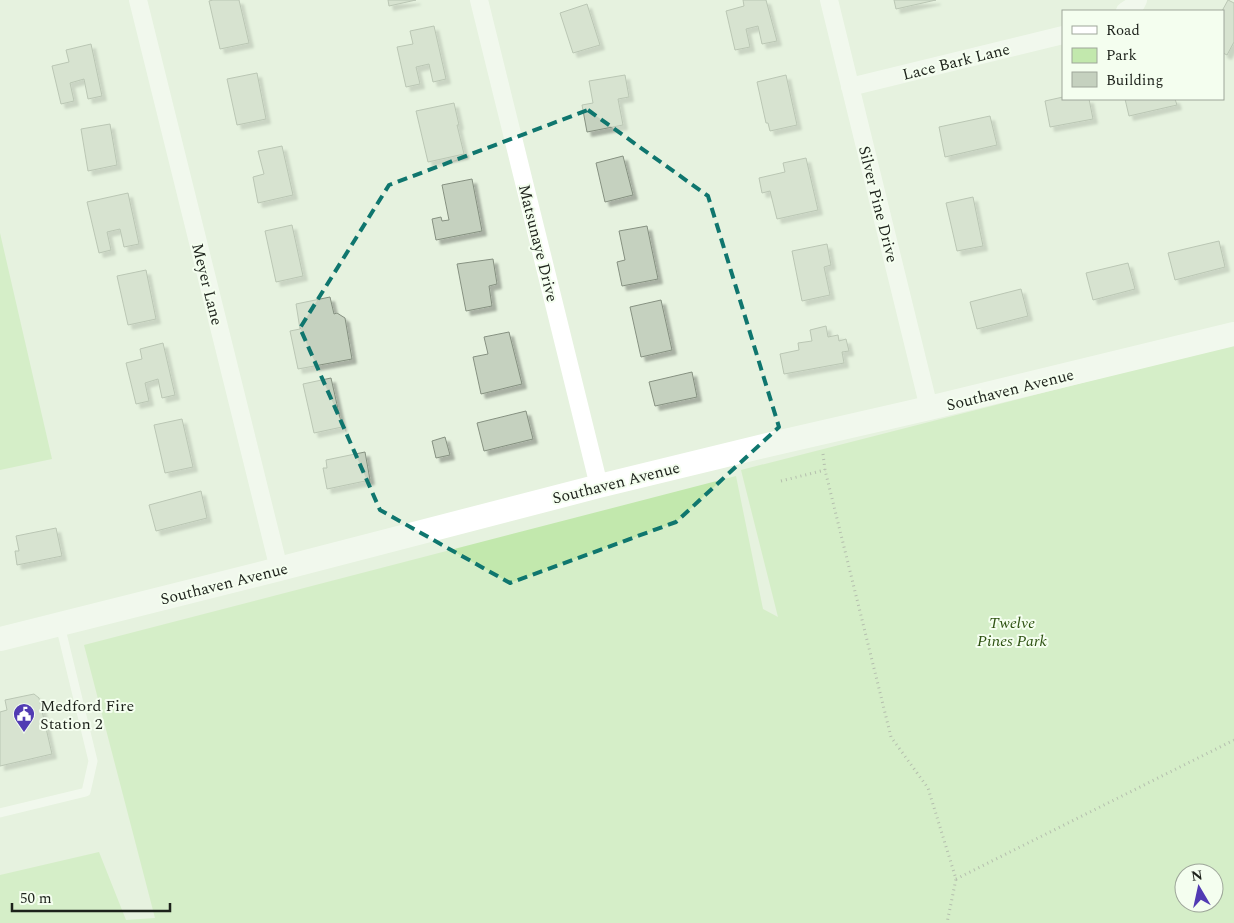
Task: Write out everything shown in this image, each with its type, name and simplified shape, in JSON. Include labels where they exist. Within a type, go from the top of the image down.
[{"type":"street","name":"Meyer Lane","points":[[138,0],[279,569]]},
{"type":"street","name":"Matsunaye Drive","points":[[479,0],[599,486]]},
{"type":"street","name":"Silver Pine Drive","points":[[828,0],[930,408]]},
{"type":"street","points":[[1127,10],[1136,4],[1138,0]]},
{"type":"street","name":"Lace Bark Lane","points":[[850,88],[1062,35]]},
{"type":"street","name":"Southaven Avenue","points":[[0,639],[599,486],[1234,334]]},
{"type":"lane","points":[[0,814],[86,792],[93,761],[59,624]]},
{"type":"path","points":[[781,481],[825,470],[891,737],[928,788],[956,879],[947,923]]},
{"type":"path","points":[[956,879],[1234,740]]},
{"type":"highlighted area","points":[[588,110],[708,196],[779,427],[676,522],[510,583],[380,510],[300,328],[389,185]]},
{"type":"green space","points":[[0,233],[52,459],[0,470]]},
{"type":"green space","name":"Twelve Pines Park","points":[[1234,344],[1234,923],[0,923],[0,875],[99,852],[126,920],[155,918],[84,645],[736,476],[763,609],[778,617],[741,470]]},
{"type":"building","points":[[239,0],[249,43],[220,49],[209,1]]},
{"type":"building","points":[[388,0],[416,0],[389,6]]},
{"type":"building","points":[[743,0],[766,0],[777,41],[762,44],[758,26],[746,29],[750,47],[735,50],[726,11],[744,6]]},
{"type":"building","points":[[894,0],[936,0],[896,9]]},
{"type":"building","points":[[1228,0],[1234,3],[1234,42],[1227,55],[1224,54],[1223,10]]},
{"type":"building","points":[[587,4],[600,45],[573,53],[560,13]]},
{"type":"building","points":[[434,26],[446,79],[433,82],[429,64],[416,67],[420,84],[406,87],[397,47],[413,44],[410,31]]},
{"type":"building","points":[[91,44],[102,96],[88,99],[84,79],[70,83],[74,101],[61,104],[52,66],[69,62],[66,50]]},
{"type":"building","points":[[257,73],[266,119],[237,125],[227,79]]},
{"type":"building","points":[[625,75],[629,97],[618,99],[623,125],[587,132],[582,105],[593,103],[589,81]]},
{"type":"building","points":[[786,75],[797,125],[770,131],[768,123],[766,123],[757,82]]},
{"type":"building","points":[[1062,97],[1062,100],[1089,100],[1093,119],[1050,127],[1045,101]]},
{"type":"building","points":[[1125,100],[1175,100],[1177,105],[1129,116]]},
{"type":"building","points":[[454,103],[464,154],[428,162],[416,111]]},
{"type":"building","points":[[990,116],[997,145],[945,157],[939,127]]},
{"type":"building","points":[[110,124],[117,165],[88,171],[81,129]]},
{"type":"building","points":[[282,146],[293,195],[258,203],[253,177],[264,174],[258,151]]},
{"type":"building","points":[[623,156],[633,195],[605,202],[596,163]]},
{"type":"building","points":[[806,158],[818,210],[777,219],[770,191],[762,193],[759,178],[785,172],[783,163]]},
{"type":"building","points":[[472,179],[482,231],[436,240],[432,219],[441,217],[442,221],[449,220],[442,185]]},
{"type":"building","points":[[128,193],[139,244],[124,247],[120,229],[107,232],[111,250],[99,253],[87,202]]},
{"type":"building","points":[[973,197],[983,246],[957,251],[946,203]]},
{"type":"building","points":[[292,225],[303,276],[276,282],[265,231]]},
{"type":"building","points":[[647,226],[658,279],[622,286],[617,262],[625,260],[619,231]]},
{"type":"building","points":[[1219,241],[1225,267],[1175,280],[1168,253]]},
{"type":"building","points":[[827,244],[831,265],[824,267],[830,295],[802,301],[792,251]]},
{"type":"building","points":[[493,259],[497,284],[489,286],[492,306],[466,311],[457,264]]},
{"type":"building","points":[[1128,263],[1135,289],[1093,300],[1086,273]]},
{"type":"building","points":[[146,270],[156,319],[128,325],[117,276]]},
{"type":"building","points":[[1021,289],[1028,316],[977,329],[970,302]]},
{"type":"building","points":[[330,297],[334,314],[337,313],[345,318],[352,359],[298,369],[290,331],[300,329],[296,304]]},
{"type":"building","points":[[661,300],[672,350],[641,357],[630,307]]},
{"type":"building","points":[[826,326],[828,337],[838,335],[839,341],[846,339],[849,351],[842,352],[844,363],[784,374],[780,354],[799,350],[798,343],[812,341],[810,330]]},
{"type":"building","points":[[509,332],[522,384],[481,394],[473,357],[488,354],[484,337]]},
{"type":"building","points":[[163,343],[175,395],[162,398],[158,379],[145,383],[149,401],[136,404],[126,363],[142,359],[140,349]]},
{"type":"building","points":[[692,372],[697,397],[655,406],[649,382]]},
{"type":"building","points":[[331,378],[342,427],[314,433],[303,384]]},
{"type":"building","points":[[526,411],[533,439],[484,451],[477,423]]},
{"type":"building","points":[[182,419],[193,467],[165,473],[154,425]]},
{"type":"building","points":[[445,437],[450,455],[436,458],[432,441]]},
{"type":"building","points":[[365,452],[370,480],[327,489],[323,468],[327,468],[326,460]]},
{"type":"building","points":[[201,491],[207,518],[156,531],[149,505]]},
{"type":"building","points":[[56,528],[62,556],[17,565],[15,551],[19,551],[16,536]]},
{"type":"building","name":"Medford Fire Station 2","points":[[34,694],[39,698],[52,754],[0,766],[0,712],[7,710],[5,700]]},
{"type":"place","name":"Medford Fire Station 2","points":[[24,733]]}]
